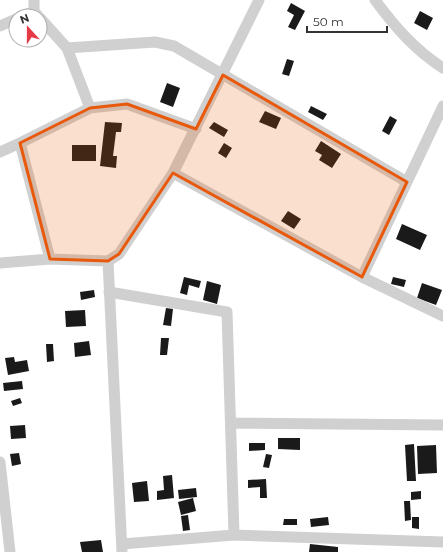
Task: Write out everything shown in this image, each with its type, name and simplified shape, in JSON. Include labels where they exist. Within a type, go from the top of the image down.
[{"type":"street","points":[[0,263],[50,259],[108,261],[119,254],[173,173],[223,76],[259,0]]},
{"type":"street","points":[[375,0],[401,33],[424,56],[443,68]]},
{"type":"street","points":[[48,26],[67,48],[90,108]]},
{"type":"street","points":[[67,48],[155,42],[174,46],[223,76],[407,182]]},
{"type":"street","points":[[0,152],[90,108],[127,104],[196,128]]},
{"type":"street","points":[[362,277],[443,106]]},
{"type":"street","points":[[20,143],[50,259]]},
{"type":"street","points":[[173,173],[362,277],[443,316]]},
{"type":"street","points":[[108,261],[122,548],[234,535],[443,542]]},
{"type":"street","points":[[109,292],[227,312],[234,535]]},
{"type":"street","points":[[230,423],[443,425]]},
{"type":"street","points":[[0,462],[10,552]]},
{"type":"highlighted area","points":[[223,75],[407,182],[362,277],[173,173],[119,254],[108,261],[50,259],[20,143],[90,108],[127,104],[196,129]]},
{"type":"building","points":[[291,3],[305,11],[295,30],[288,27],[294,15],[287,11]]},
{"type":"building","points":[[420,11],[433,18],[427,30],[414,23]]},
{"type":"building","points":[[287,59],[294,61],[289,76],[282,74]]},
{"type":"building","points":[[167,83],[180,88],[173,107],[160,102]]},
{"type":"building","points":[[311,106],[327,114],[323,120],[308,112]]},
{"type":"building","points":[[265,111],[281,118],[276,129],[259,122]]},
{"type":"building","points":[[390,116],[397,120],[389,135],[382,131]]},
{"type":"building","points":[[105,122],[122,123],[121,132],[116,132],[113,156],[117,156],[116,168],[100,166]]},
{"type":"building","points":[[214,122],[228,130],[224,137],[209,128]]},
{"type":"building","points":[[321,141],[341,154],[332,168],[319,160],[322,155],[315,151]]},
{"type":"building","points":[[224,143],[232,148],[226,158],[218,153]]},
{"type":"building","points":[[72,145],[96,145],[96,161],[72,161]]},
{"type":"building","points":[[288,211],[301,219],[294,229],[281,221]]},
{"type":"building","points":[[402,224],[427,235],[420,250],[396,239]]},
{"type":"building","points":[[184,277],[201,281],[199,288],[189,285],[187,295],[180,293]]},
{"type":"building","points":[[393,277],[406,280],[404,287],[391,284]]},
{"type":"building","points":[[207,281],[221,285],[217,304],[203,300]]},
{"type":"building","points":[[422,283],[442,290],[436,305],[417,298]]},
{"type":"building","points":[[94,290],[95,297],[81,300],[80,292]]},
{"type":"building","points":[[166,308],[173,309],[171,326],[163,325]]},
{"type":"building","points":[[85,310],[86,326],[66,327],[65,311]]},
{"type":"building","points":[[161,338],[169,338],[167,355],[160,355]]},
{"type":"building","points":[[89,341],[91,355],[75,357],[74,343]]},
{"type":"building","points":[[46,344],[53,344],[54,361],[47,362]]},
{"type":"building","points":[[14,357],[15,362],[27,360],[29,371],[8,375],[5,358]]},
{"type":"building","points":[[22,381],[23,389],[4,391],[3,383]]},
{"type":"building","points":[[20,398],[22,403],[13,406],[11,401]]},
{"type":"building","points":[[25,425],[26,438],[11,439],[10,426]]},
{"type":"building","points":[[278,438],[300,438],[300,450],[278,449]]},
{"type":"building","points":[[249,443],[265,443],[265,450],[249,451]]},
{"type":"building","points":[[414,444],[416,481],[407,481],[405,445]]},
{"type":"building","points":[[436,445],[437,473],[418,474],[417,446]]},
{"type":"building","points":[[19,453],[21,464],[12,466],[10,454]]},
{"type":"building","points":[[266,454],[272,455],[269,468],[263,467]]},
{"type":"building","points":[[172,475],[174,498],[157,500],[157,491],[164,490],[163,476]]},
{"type":"building","points":[[266,479],[267,498],[260,498],[260,487],[248,488],[248,480]]},
{"type":"building","points":[[147,481],[149,501],[134,502],[132,483]]},
{"type":"building","points":[[196,488],[197,497],[179,499],[178,490]]},
{"type":"building","points":[[421,491],[421,499],[411,500],[411,492]]},
{"type":"building","points":[[193,498],[196,511],[181,515],[178,502]]},
{"type":"building","points":[[404,501],[410,501],[411,520],[405,521]]},
{"type":"building","points":[[188,515],[190,530],[183,531],[181,516]]},
{"type":"building","points":[[328,517],[329,525],[311,527],[310,519]]},
{"type":"building","points":[[412,517],[419,517],[419,529],[412,528]]},
{"type":"building","points":[[284,519],[297,519],[297,525],[283,525]]},
{"type":"building","points":[[101,540],[103,552],[82,552],[80,542]]},
{"type":"building","points":[[310,544],[338,547],[338,552],[309,552]]}]
